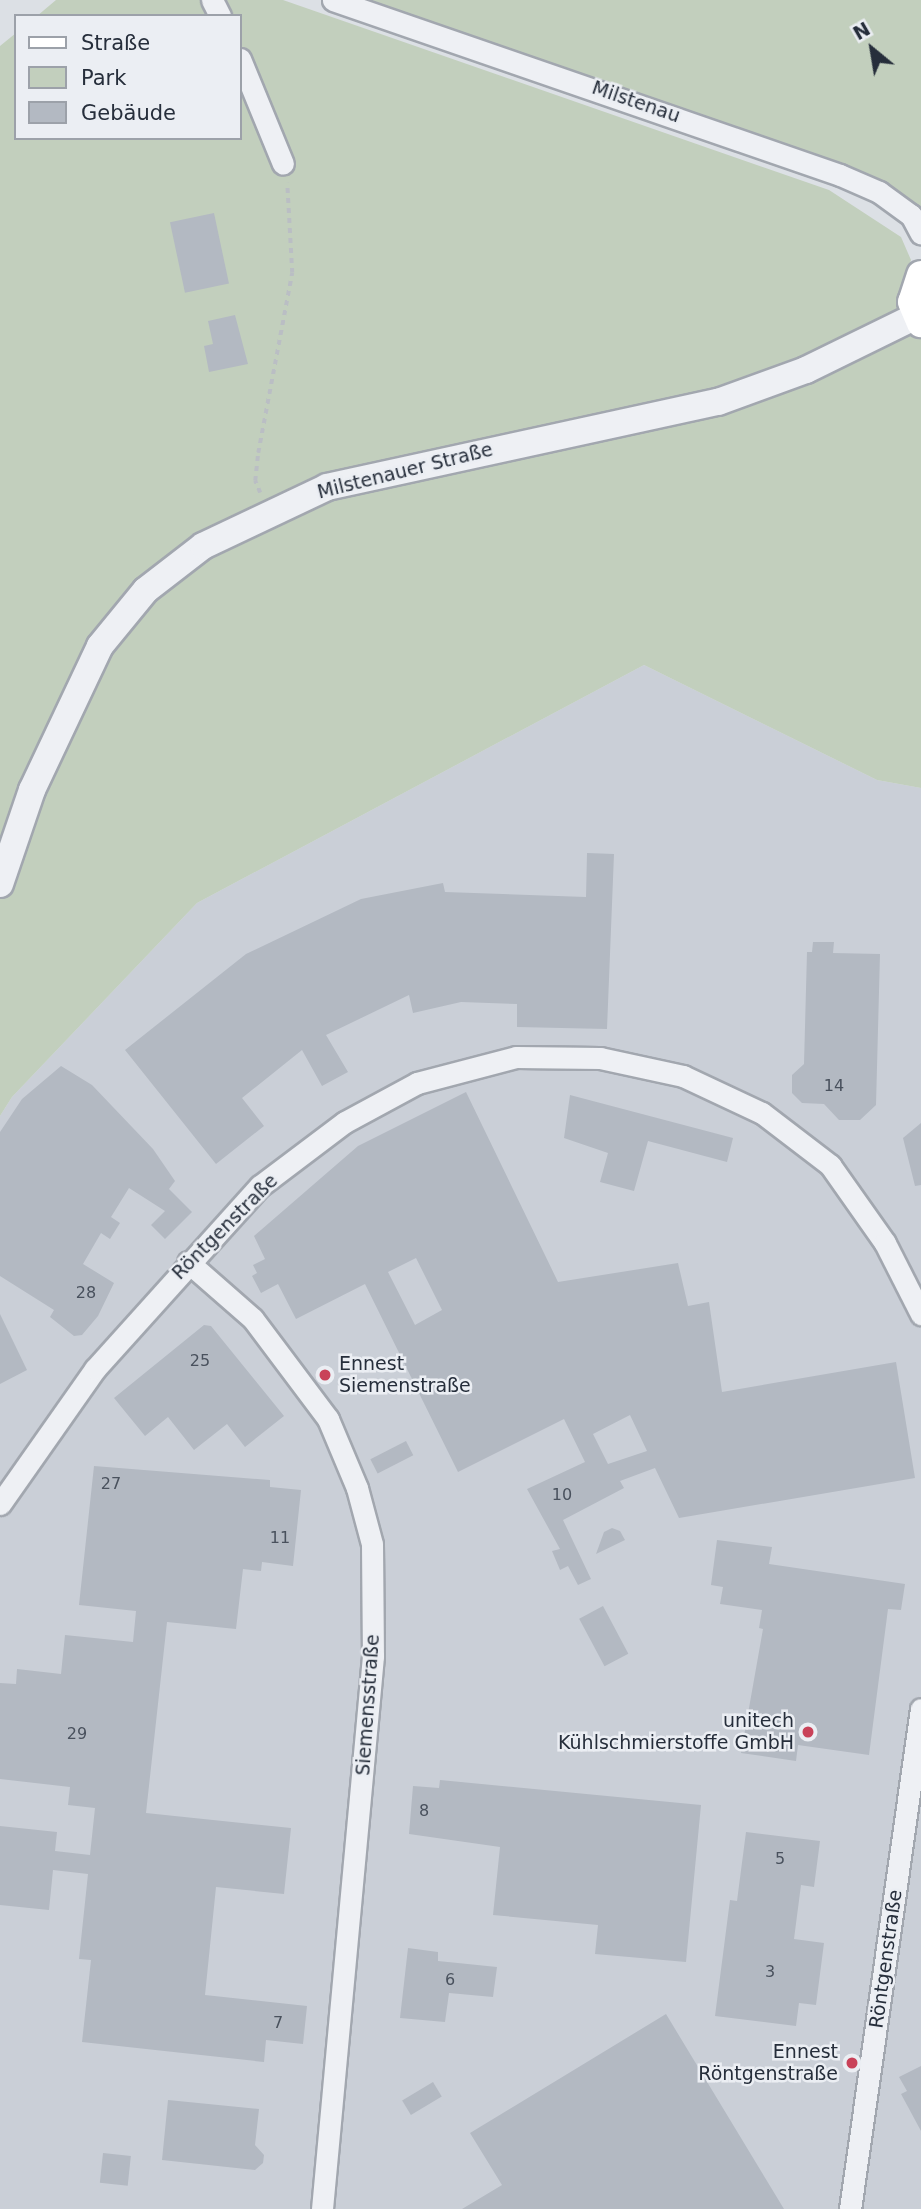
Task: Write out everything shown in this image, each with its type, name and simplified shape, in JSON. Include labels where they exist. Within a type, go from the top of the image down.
[{"type":"main road","points":[[918,319],[914,289],[921,275]]},
{"type":"street","name":"Milstenau","points":[[333,0],[840,175],[879,192],[911,215],[921,234]]},
{"type":"street","points":[[242,64],[283,164]]},
{"type":"street","name":"Milstenauer Straße","points":[[0,884],[32,790],[100,646],[146,590],[262,498],[650,421],[718,402],[806,370],[918,319]]},
{"type":"street","name":"Röntgenstraße","points":[[0,1504],[95,1369],[188,1262],[260,1186],[345,1122],[417,1083],[516,1057],[600,1058],[683,1076],[750,1107],[830,1165],[885,1243],[921,1314]]},
{"type":"street","name":"Siemensstraße","points":[[188,1262],[253,1319],[328,1419],[357,1489],[372,1544],[373,1656],[322,2209]]},
{"type":"street","name":"Röntgenstraße","points":[[850,2209],[921,1709]]},
{"type":"path","points":[[262,498],[255,481],[258,453],[292,273],[290,197],[283,164]]},
{"type":"shaded area","points":[[644,665],[877,780],[921,788],[921,2209],[0,2209],[0,1116],[12,1097],[197,903]]},
{"type":"green space","points":[[56,0],[283,0],[829,190],[901,237],[911,260],[898,302],[921,276],[921,788],[877,780],[644,665],[197,903],[12,1097],[0,1116],[0,46],[14,35],[14,140],[242,140],[242,14],[39,14]]},
{"type":"green space","points":[[333,0],[921,0],[921,246],[911,215],[879,192]]},
{"type":"building","points":[[214,213],[229,283],[185,293],[170,222]]},
{"type":"building","points":[[235,315],[248,364],[209,372],[204,346],[213,344],[208,321]]},
{"type":"building","points":[[587,853],[614,854],[607,1029],[517,1027],[517,1004],[461,1002],[413,1013],[409,995],[326,1035],[348,1072],[322,1086],[302,1050],[242,1098],[264,1126],[216,1164],[125,1050],[246,954],[361,899],[443,883],[445,892],[586,897]]},
{"type":"building","points":[[813,942],[834,942],[833,953],[880,954],[876,1105],[860,1120],[839,1120],[824,1104],[802,1103],[792,1093],[792,1075],[804,1064],[807,952],[812,952]]},
{"type":"building","points":[[61,1066],[92,1085],[153,1149],[175,1181],[169,1189],[192,1212],[165,1239],[151,1225],[165,1211],[129,1188],[111,1217],[120,1223],[110,1239],[101,1233],[83,1264],[114,1283],[98,1316],[82,1335],[74,1336],[50,1317],[54,1310],[0,1276],[0,1132],[22,1099]]},
{"type":"building","points":[[466,1092],[558,1282],[678,1263],[688,1306],[709,1302],[722,1392],[896,1362],[915,1478],[679,1518],[655,1468],[620,1481],[624,1488],[563,1520],[591,1579],[578,1585],[568,1566],[560,1570],[552,1551],[560,1549],[527,1489],[585,1462],[564,1419],[458,1472],[365,1284],[296,1319],[278,1284],[261,1293],[252,1276],[257,1273],[253,1265],[265,1259],[254,1236],[358,1146]],"holes":[[[416,1258],[442,1310],[415,1325],[388,1272]],[[630,1415],[647,1451],[608,1464],[593,1434]]]},
{"type":"building","points":[[570,1095],[733,1138],[727,1162],[648,1141],[634,1191],[600,1182],[608,1153],[564,1138]]},
{"type":"building","points":[[921,1123],[921,1185],[915,1186],[903,1138]]},
{"type":"building","points":[[0,1314],[27,1370],[0,1384]]},
{"type":"building","points":[[204,1325],[211,1326],[284,1416],[245,1447],[227,1424],[194,1450],[168,1417],[145,1436],[114,1398]]},
{"type":"building","points":[[406,1441],[413,1455],[378,1473],[370,1459]]},
{"type":"building","points":[[94,1466],[270,1480],[270,1487],[301,1490],[293,1566],[262,1562],[261,1571],[243,1569],[236,1629],[167,1622],[146,1813],[291,1828],[284,1894],[216,1887],[205,1995],[307,2006],[303,2044],[266,2040],[264,2062],[82,2042],[91,1960],[79,1959],[88,1874],[53,1870],[49,1910],[0,1905],[0,1826],[57,1832],[55,1851],[90,1855],[95,1808],[68,1805],[70,1787],[0,1779],[0,1683],[16,1684],[17,1669],[61,1674],[65,1635],[133,1642],[136,1611],[79,1605]]},
{"type":"building","points":[[612,1528],[620,1531],[625,1540],[596,1554],[604,1532]]},
{"type":"building","points":[[717,1540],[772,1547],[769,1564],[905,1584],[901,1610],[888,1609],[869,1755],[798,1745],[796,1761],[741,1753],[763,1629],[759,1628],[762,1610],[720,1604],[723,1587],[711,1585]]},
{"type":"building","points":[[603,1606],[628,1654],[605,1666],[579,1619]]},
{"type":"building","points":[[440,1780],[701,1805],[686,1962],[595,1954],[598,1925],[493,1915],[500,1847],[409,1834],[413,1786],[439,1788]]},
{"type":"building","points":[[746,1832],[820,1841],[814,1887],[801,1885],[794,1939],[824,1943],[816,2005],[799,2003],[796,2026],[715,2016],[730,1900],[737,1901]]},
{"type":"building","points":[[408,1948],[438,1952],[438,1961],[497,1967],[493,1997],[449,1993],[445,2022],[400,2018]]},
{"type":"building","points":[[666,2014],[784,2209],[462,2209],[502,2185],[470,2133]]},
{"type":"building","points":[[921,2066],[921,2131],[901,2094],[907,2091],[899,2077]]},
{"type":"building","points":[[433,2082],[442,2097],[411,2115],[402,2101]]},
{"type":"building","points":[[168,2100],[259,2109],[255,2145],[264,2155],[263,2163],[255,2170],[162,2160]]},
{"type":"building","points":[[103,2153],[131,2156],[128,2186],[100,2183]]},
{"type":"place","name":"Ennest Siemenstraße","points":[[325,1375]]},
{"type":"place","name":"unitech Kühlschmierstoffe GmbH","points":[[808,1732]]},
{"type":"place","name":"Ennest Röntgenstraße","points":[[852,2063]]}]
